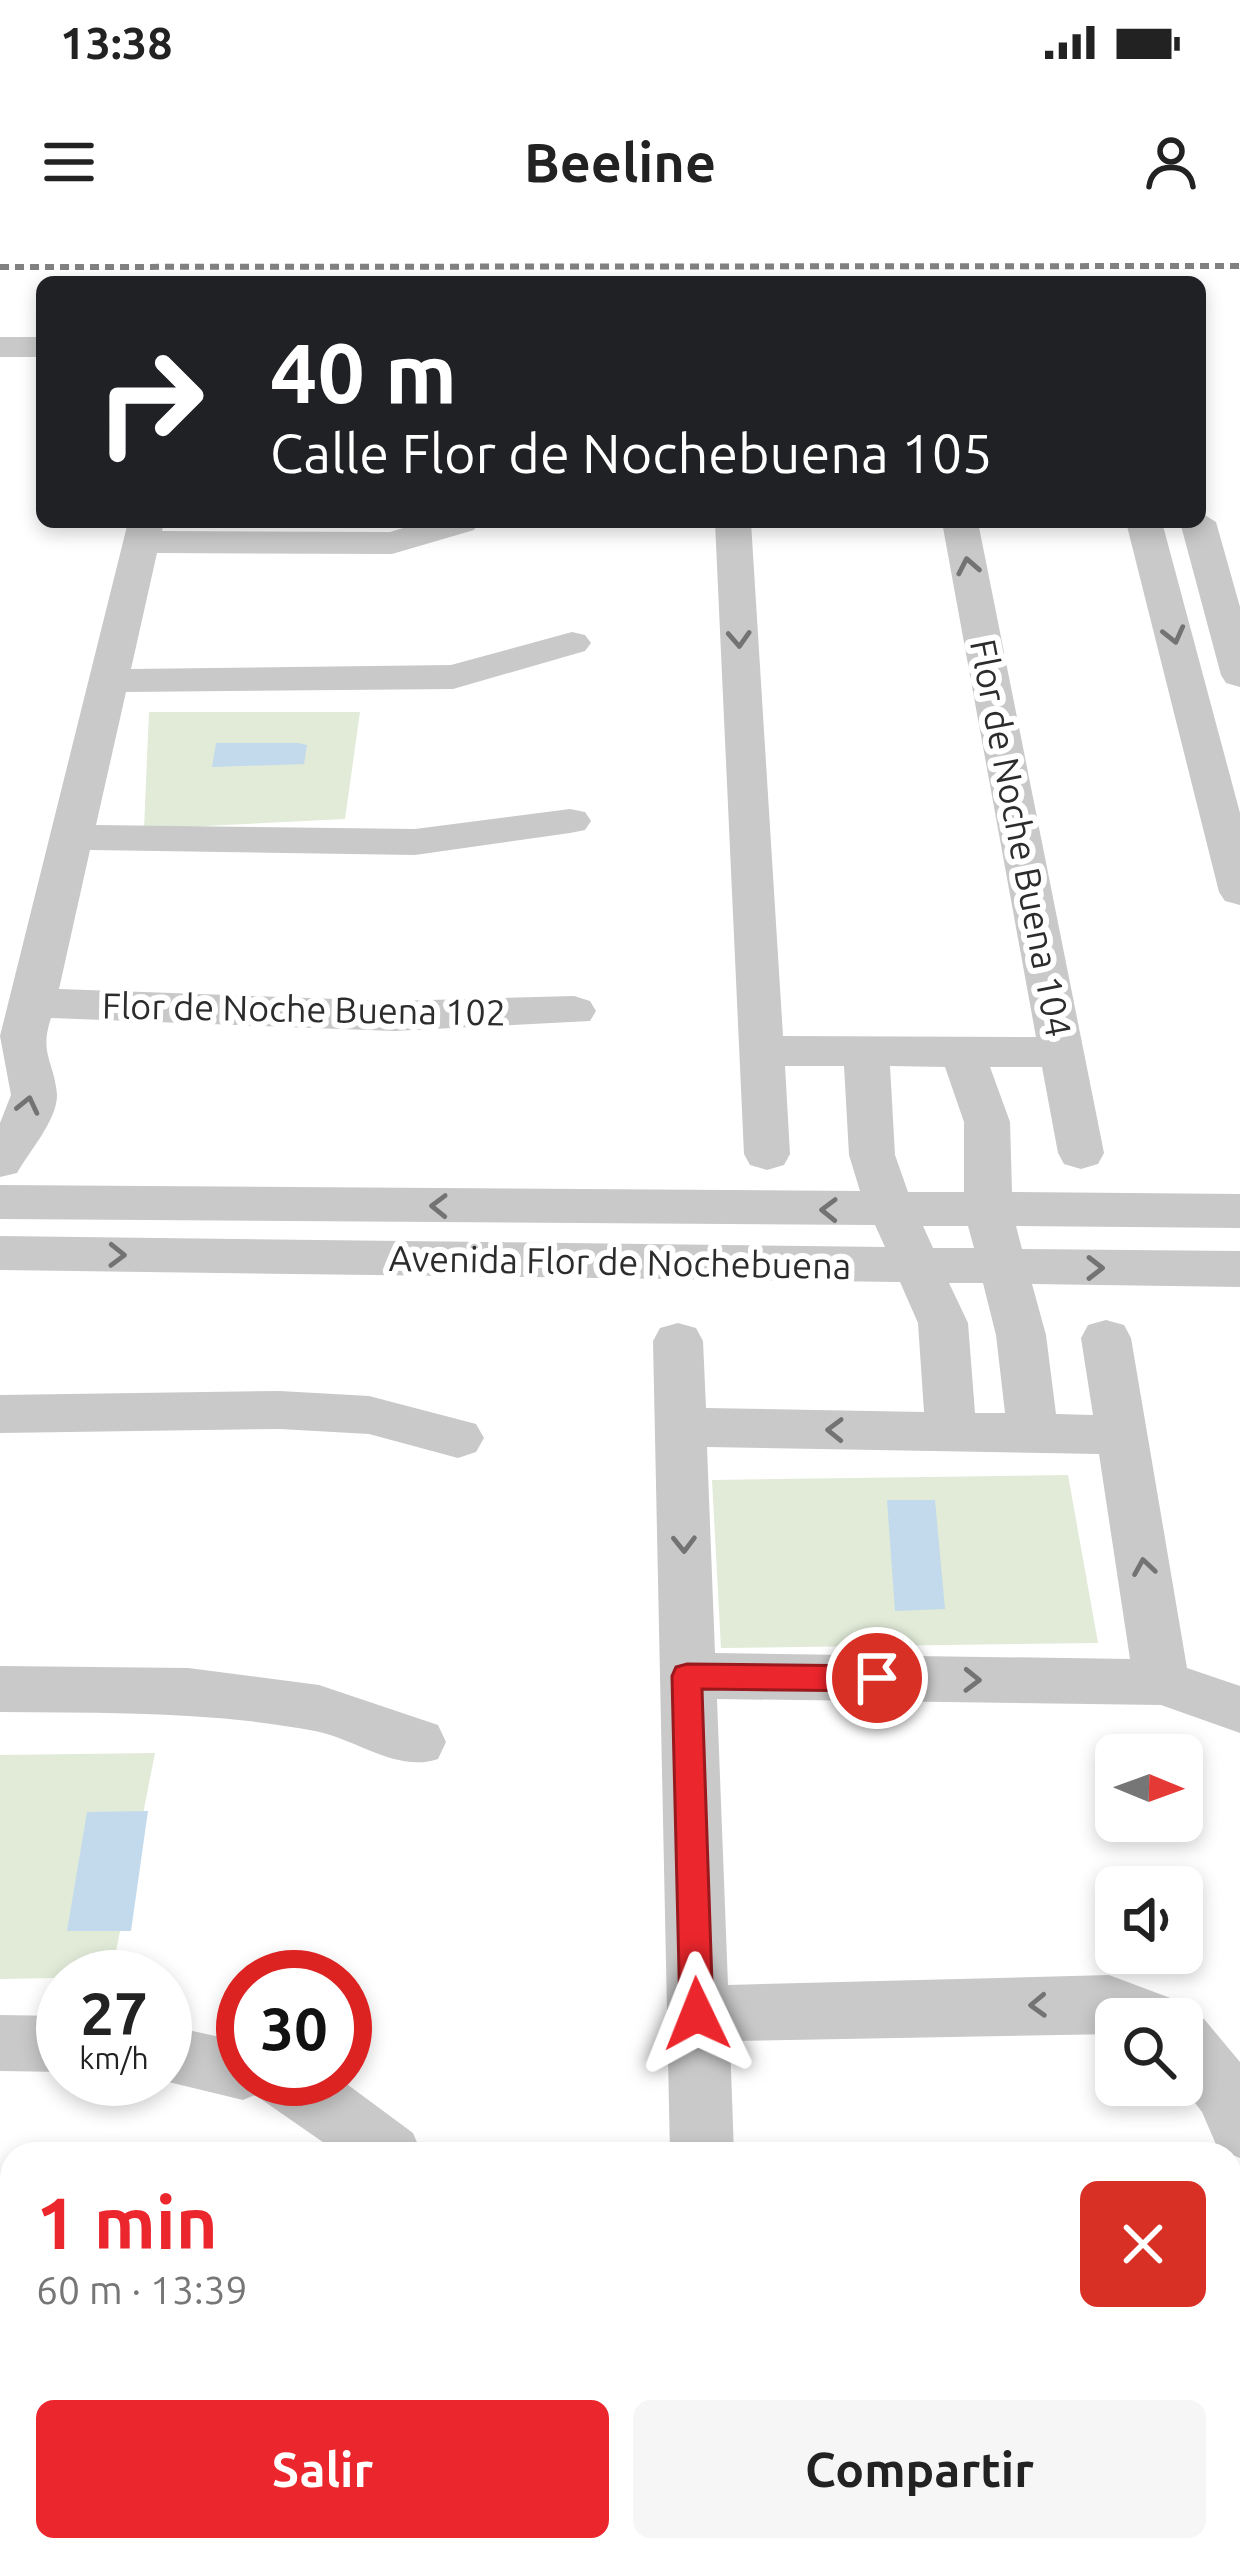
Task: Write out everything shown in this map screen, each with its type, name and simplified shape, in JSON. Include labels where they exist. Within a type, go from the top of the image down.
[{"type":"street","points":[[0,347],[36,347]]},
{"type":"street","points":[[0,1161],[31,1110],[34,1095],[18,1032],[73,837],[144,532],[392,543],[441,528]]},
{"type":"street","points":[[733,528],[767,1154]]},
{"type":"street","name":"Flor de Noche Buena 104","points":[[961,528],[1081,1154]]},
{"type":"street","points":[[1146,528],[1240,892]]},
{"type":"street","points":[[1200,528],[1240,675]]},
{"type":"street","points":[[109,681],[453,677],[572,644]]},
{"type":"street","points":[[73,837],[415,842],[570,821]]},
{"type":"street","name":"Flor de Noche Buena 102","points":[[18,1032],[574,1011]]},
{"type":"street","points":[[761,1051],[1062,1052]]},
{"type":"street","points":[[866,1051],[868,1133],[893,1211],[946,1332],[952,1432]]},
{"type":"street","points":[[962,1052],[987,1122],[988,1211],[1021,1335],[1033,1433]]},
{"type":"street","name":"Avenida Flor de Nochebuena","points":[[0,1202],[1240,1211]]},
{"type":"street","name":"Avenida Flor de Nochebuena","points":[[0,1253],[1240,1269]]},
{"type":"street","points":[[1106,1338],[1162,1682]]},
{"type":"street","points":[[679,1341],[702,2142]]},
{"type":"street","points":[[0,1414],[280,1410],[369,1415],[458,1438]]},
{"type":"street","points":[[681,1427],[1122,1435]]},
{"type":"street","points":[[687,1676],[1162,1682],[1240,1710]]},
{"type":"street","points":[[0,1689],[188,1691],[319,1708],[418,1742]]},
{"type":"street","points":[[697,2014],[1095,2003]]},
{"type":"street","points":[[0,2043],[36,2044]]},
{"type":"street","points":[[1203,2065],[1228,2095],[1240,2128]]},
{"type":"street","points":[[326,2106],[374,2142]]},
{"type":"green space","points":[[149,712],[360,712],[345,819],[144,829]]},
{"type":"green space","points":[[1068,1475],[1098,1643],[721,1648],[712,1480]]},
{"type":"green space","points":[[155,1753],[116,1950],[36,1950],[36,1978],[0,1979],[0,1755]]},
{"type":"water","points":[[216,743],[307,745],[304,764],[212,767]]},
{"type":"water","points":[[887,1500],[935,1500],[945,1609],[895,1611]]},
{"type":"water","points":[[148,1811],[131,1931],[67,1931],[87,1812]]},
{"type":"railway","points":[[0,267],[1240,266]]},
{"type":"route","points":[[697,2014],[687,1676],[877,1678]]}]
